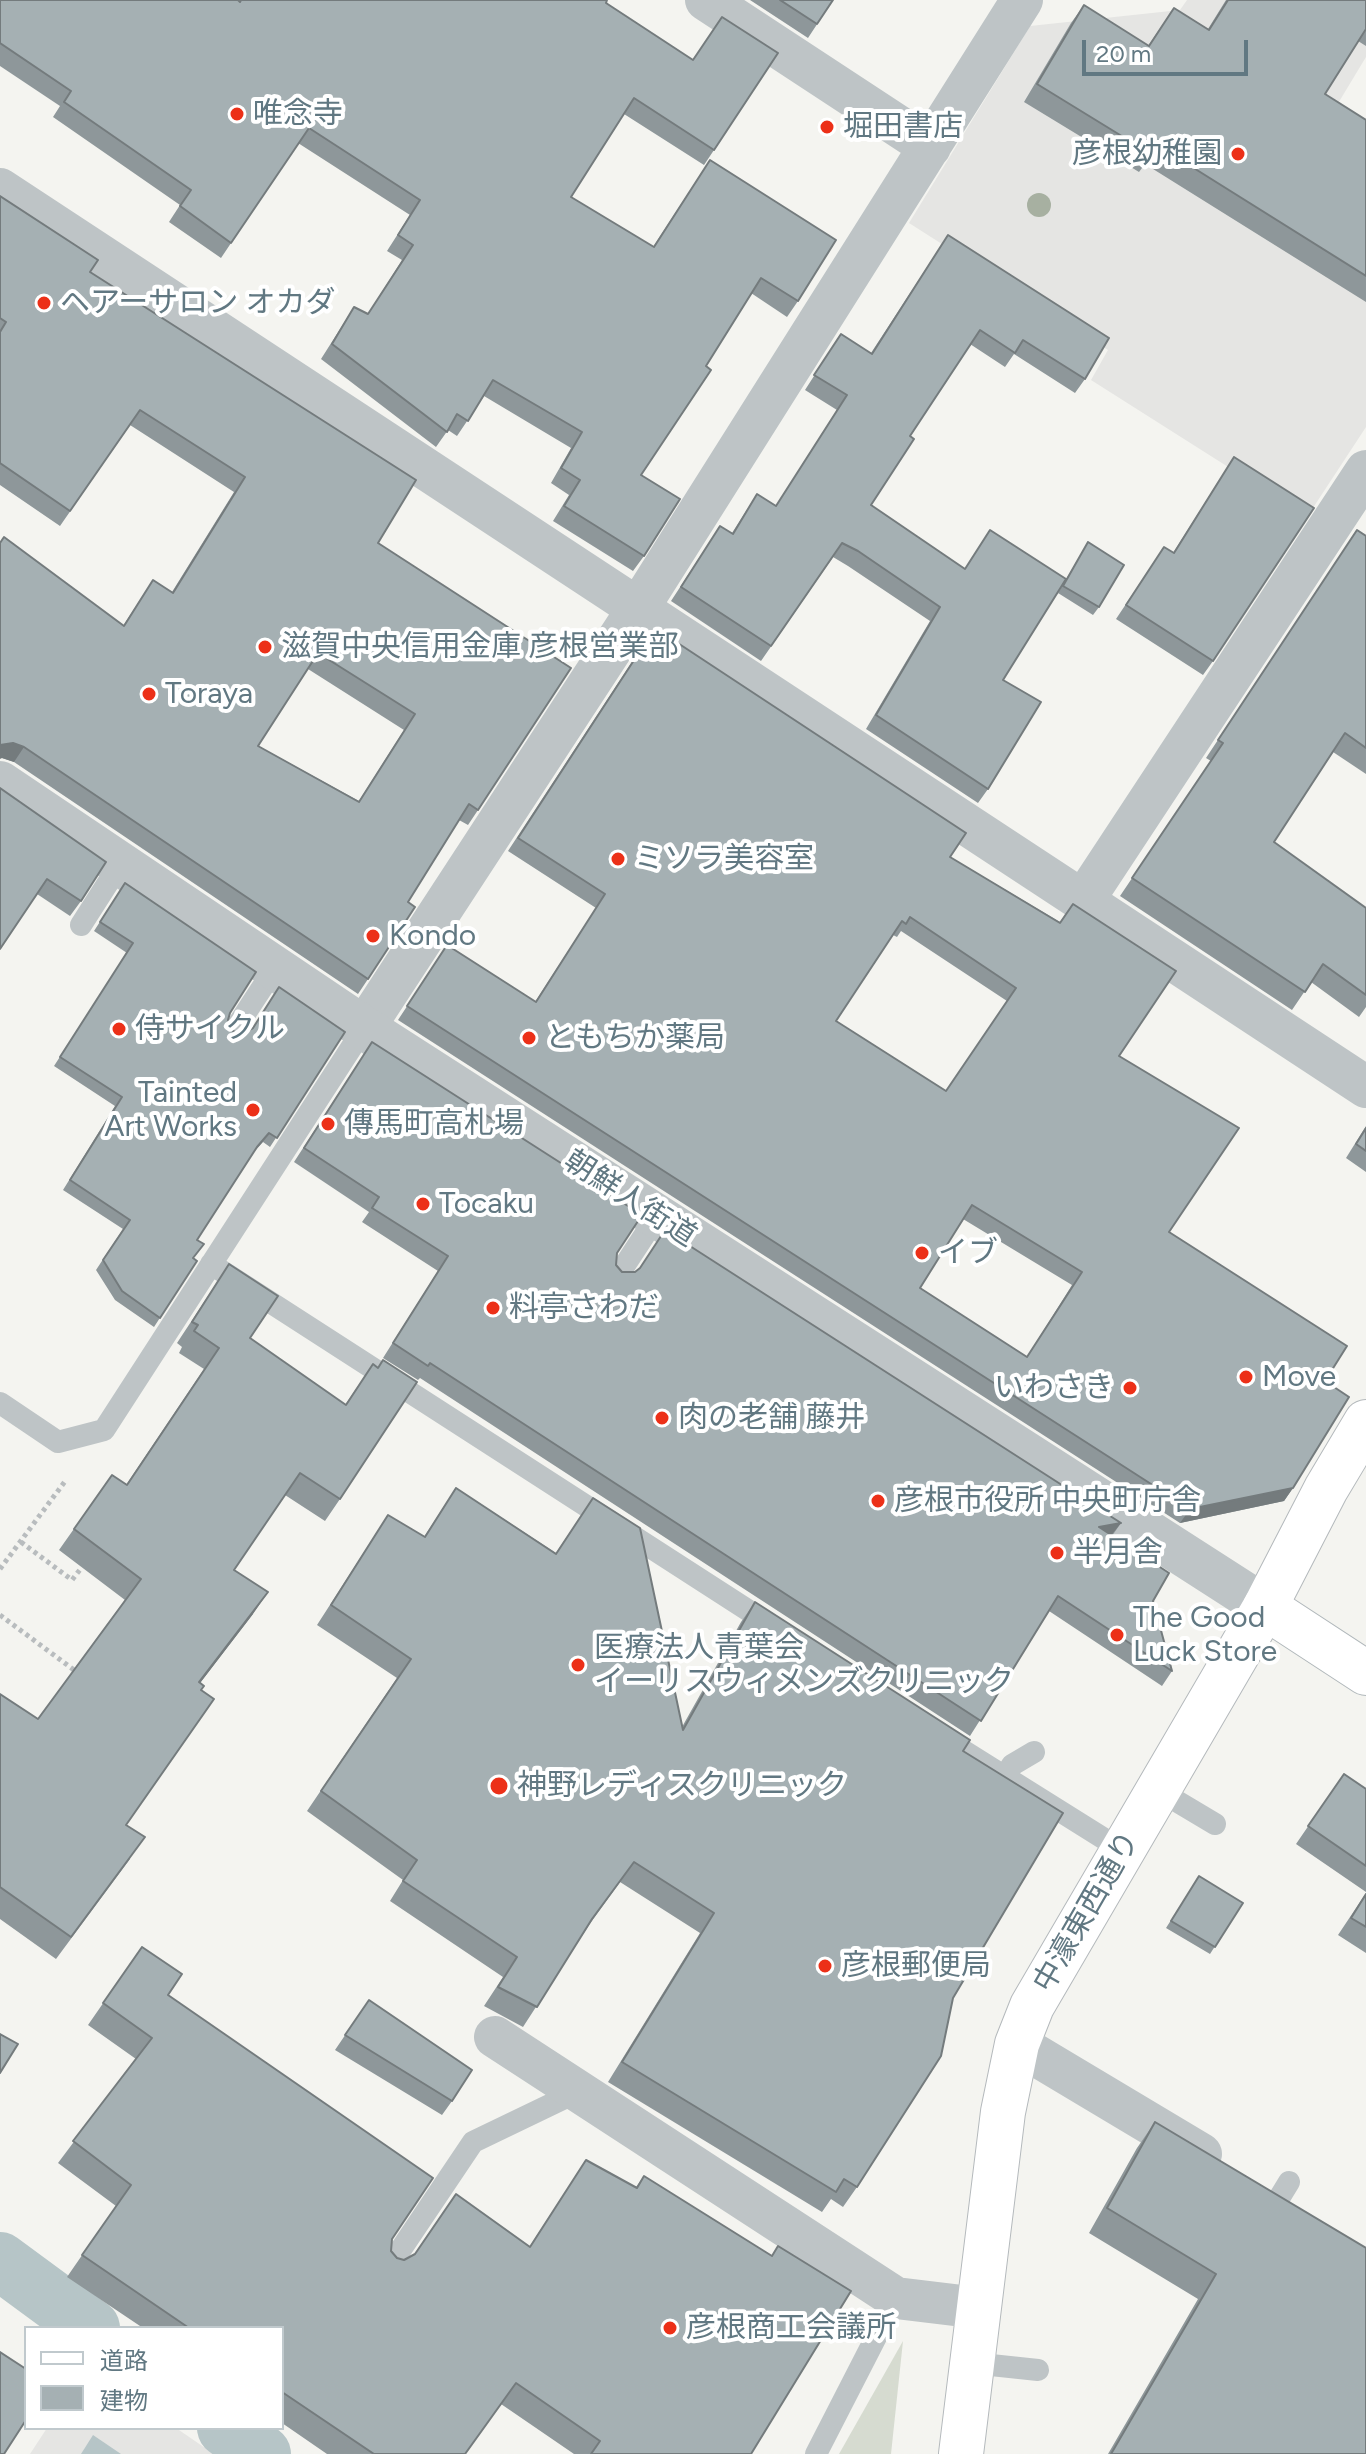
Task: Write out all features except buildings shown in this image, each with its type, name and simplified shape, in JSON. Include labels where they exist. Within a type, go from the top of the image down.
[{"type":"main road","name":"中濠東西通り","points":[[961,2454],[1005,2100],[1017,2044],[1032,2006],[1265,1607],[1326,1489],[1366,1422]]},
{"type":"main road","points":[[1265,1607],[1366,1673]]},
{"type":"street","points":[[706,0],[930,147]]},
{"type":"street","points":[[364,1028],[639,607],[848,300],[930,147],[1022,0]]},
{"type":"street","points":[[0,189],[295,369],[484,518],[639,607],[1039,858],[1083,901],[1322,1069],[1366,1087]]},
{"type":"street","points":[[1083,901],[1366,471]]},
{"type":"street","name":"朝鮮人街道","points":[[0,783],[364,1028],[1265,1607]]},
{"type":"street","points":[[495,2037],[896,2298],[979,2308]]},
{"type":"street","points":[[1017,2044],[1170,2123],[1283,2191],[1316,2223]]},
{"type":"lane","points":[[81,925],[120,864]]},
{"type":"lane","points":[[235,1029],[275,968]]},
{"type":"lane","points":[[0,1403],[58,1442],[104,1430],[364,1028]]},
{"type":"lane","points":[[619,1274],[657,1216]]},
{"type":"lane","points":[[211,1264],[794,1640]]},
{"type":"lane","points":[[926,1726],[1122,1850]]},
{"type":"lane","points":[[1005,1777],[1012,1765],[1034,1752]]},
{"type":"lane","points":[[1158,1790],[1215,1824]]},
{"type":"lane","points":[[389,2267],[473,2142],[579,2091]]},
{"type":"lane","points":[[816,2454],[896,2298]]},
{"type":"lane","points":[[972,2363],[1038,2370]]},
{"type":"path","points":[[0,1569],[81,1459],[77,1437]]},
{"type":"path","points":[[21,1542],[72,1580],[82,1567]]},
{"type":"path","points":[[0,1615],[74,1670]]},
{"type":"shaded area","points":[[1187,0],[1366,0],[1366,57],[1331,115],[1366,138],[1366,427],[1307,517],[1091,380],[1108,350],[909,223],[1030,26],[1180,10]]},
{"type":"shaded area","points":[[903,2341],[891,2454],[839,2454]]},
{"type":"shaded area","points":[[46,2430],[179,2430],[214,2454],[30,2454]]},
{"type":"shaded area","points":[[93,2435],[121,2454],[81,2454]]},
{"type":"waterway","points":[[0,2261],[88,2326]]},
{"type":"waterway","points":[[229,2430],[262,2454]]},
{"type":"place","name":"唯念寺","points":[[237,114]]},
{"type":"place","name":"堀田書店","points":[[827,127]]},
{"type":"place","name":"彦根幼稚園","points":[[1238,154]]},
{"type":"place","name":"ヘアーサロン オカダ","points":[[44,303]]},
{"type":"place","name":"滋賀中央信用金庫 彦根営業部","points":[[265,647]]},
{"type":"place","name":"Toraya","points":[[149,694]]},
{"type":"place","name":"ミソラ美容室","points":[[618,859]]},
{"type":"place","name":"Kondo","points":[[373,936]]},
{"type":"place","name":"侍サイクル","points":[[119,1029]]},
{"type":"place","name":"ともちか薬局","points":[[529,1038]]},
{"type":"place","name":"Tainted Art Works","points":[[253,1110]]},
{"type":"place","name":"傳馬町高札場","points":[[328,1124]]},
{"type":"place","name":"Tocaku","points":[[423,1204]]},
{"type":"place","name":"イブ","points":[[922,1253]]},
{"type":"place","name":"料亭さわだ","points":[[493,1308]]},
{"type":"place","name":"Move","points":[[1246,1377]]},
{"type":"place","name":"いわさき","points":[[1130,1388]]},
{"type":"place","name":"肉の老舗 藤井","points":[[662,1418]]},
{"type":"place","name":"彦根市役所 中央町庁舎","points":[[878,1501]]},
{"type":"place","name":"半月舎","points":[[1057,1553]]},
{"type":"place","name":"The Good Luck Store","points":[[1117,1635]]},
{"type":"place","name":"医療法人青葉会 イーリスウィメンズクリニック","points":[[578,1665]]},
{"type":"place","name":"神野レディスクリニック","points":[[499,1786]]},
{"type":"place","name":"彦根郵便局","points":[[825,1966]]},
{"type":"place","name":"彦根商工会議所","points":[[670,2328]]}]
